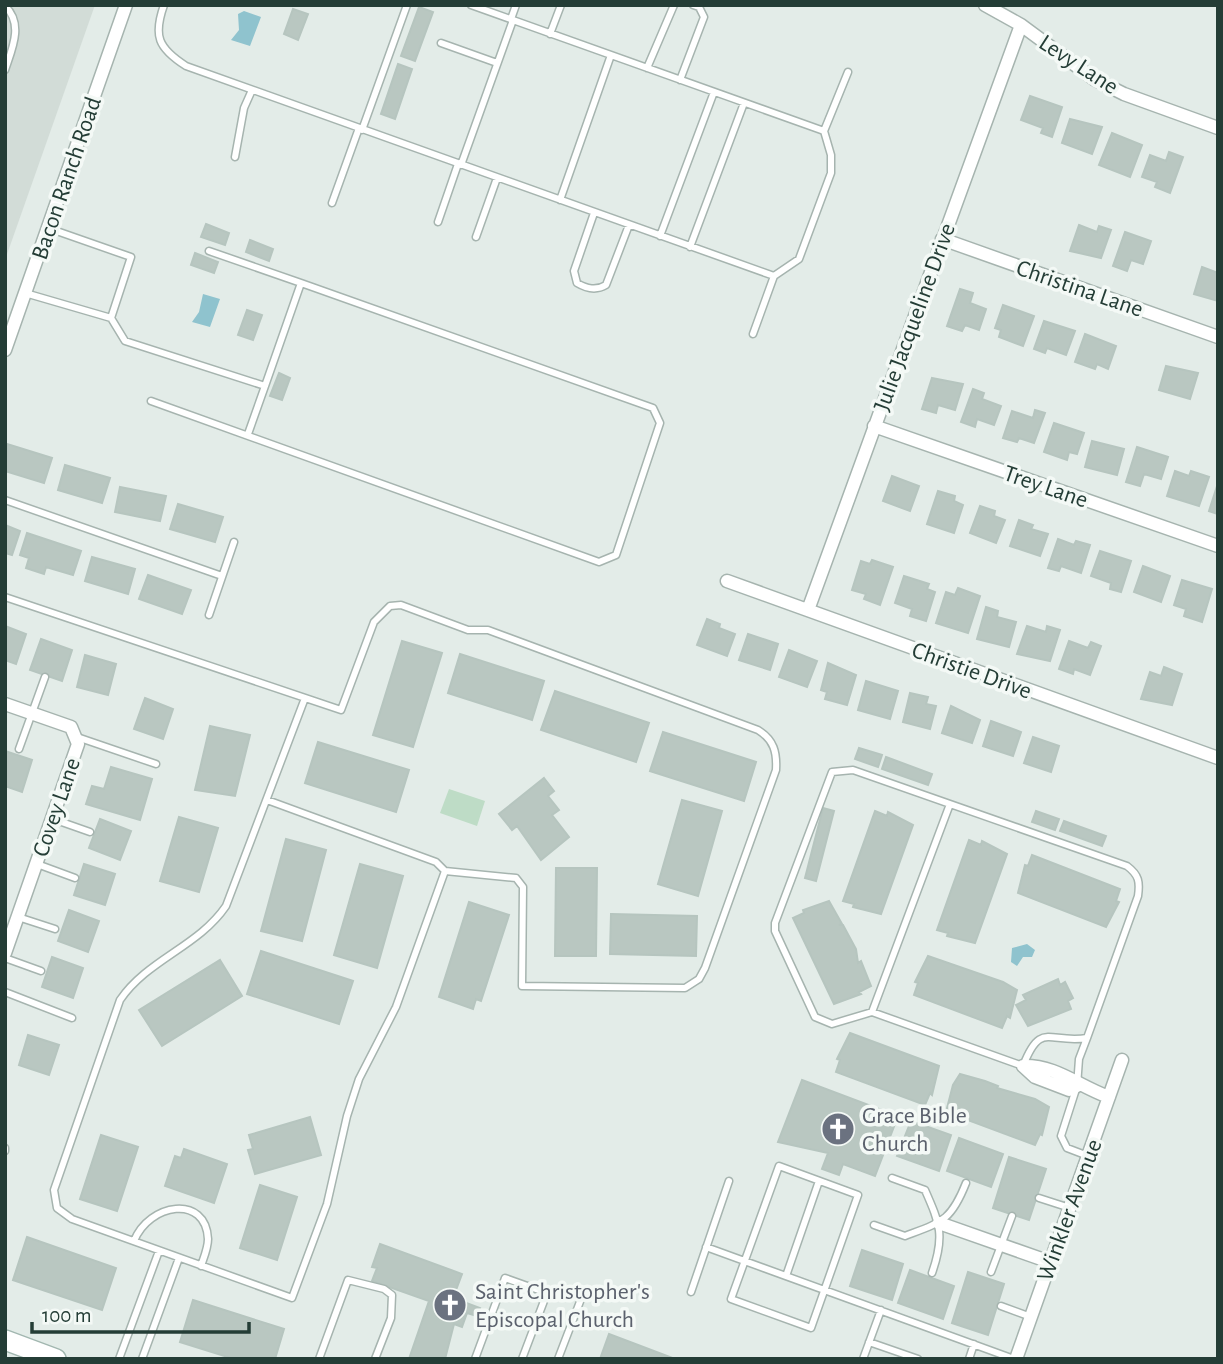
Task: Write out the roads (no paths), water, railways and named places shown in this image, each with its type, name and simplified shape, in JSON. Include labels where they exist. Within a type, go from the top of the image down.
[{"type":"main road","points":[[5,1340],[26,1354],[56,1359]]},
{"type":"street","name":"Bacon Ranch Road","points":[[5,350],[126,5]]},
{"type":"street","name":"Levy Lane","points":[[985,5],[1021,25],[1094,79],[1124,94],[1218,128]]},
{"type":"street","name":"Julie Jacqueline Drive","points":[[808,610],[1021,25]]},
{"type":"street","name":"Christina Lane","points":[[942,239],[1218,337]]},
{"type":"street","name":"Trey Lane","points":[[874,426],[1218,546]]},
{"type":"street","name":"Christie Drive","points":[[727,581],[1218,758]]},
{"type":"street","name":"Covey Lane","points":[[5,704],[71,727],[78,744],[5,955]]},
{"type":"street","name":"Winkler Avenue","points":[[1015,1359],[1122,1060]]},
{"type":"street","points":[[1023,1066],[1035,1077],[1069,1090],[1077,1086],[1109,1097]]},
{"type":"street","points":[[939,1223],[1050,1262]]},
{"type":"lane","points":[[164,5],[156,26],[159,39],[176,59],[186,66],[774,276]]},
{"type":"lane","points":[[332,203],[407,5]]},
{"type":"lane","points":[[471,5],[824,131]]},
{"type":"lane","points":[[438,222],[516,5]]},
{"type":"lane","points":[[550,34],[561,5]]},
{"type":"lane","points":[[647,68],[674,5]]},
{"type":"lane","points":[[680,80],[704,17],[699,7],[693,5]]},
{"type":"lane","points":[[5,6],[11,12],[16,35],[5,70]]},
{"type":"lane","points":[[441,43],[497,63]]},
{"type":"lane","points":[[559,200],[611,55]]},
{"type":"lane","points":[[753,334],[774,276],[799,259],[831,173],[831,155],[824,131],[848,72]]},
{"type":"lane","points":[[235,157],[244,108],[252,90]]},
{"type":"lane","points":[[660,236],[714,92]]},
{"type":"lane","points":[[690,247],[744,103]]},
{"type":"lane","points":[[476,237],[497,178]]},
{"type":"lane","points":[[594,213],[574,271],[577,283],[594,290],[606,285],[629,225]]},
{"type":"lane","points":[[48,228],[131,257],[111,318]]},
{"type":"lane","points":[[151,401],[599,562],[616,555],[660,423],[653,408],[209,251]]},
{"type":"lane","points":[[248,434],[301,283]]},
{"type":"lane","points":[[25,293],[111,318],[125,341],[265,386]]},
{"type":"lane","points":[[5,500],[222,576]]},
{"type":"lane","points":[[209,615],[234,542]]},
{"type":"lane","points":[[5,597],[341,710],[374,622],[390,606],[401,605],[468,630],[488,630],[758,730],[768,736],[774,745],[776,770],[705,968],[693,985],[685,988],[522,986],[523,887],[516,878],[445,871],[436,862],[267,800]]},
{"type":"lane","points":[[19,749],[45,677]]},
{"type":"lane","points":[[305,698],[233,894],[217,919],[192,942],[139,975],[120,1000],[54,1191],[54,1201],[62,1213],[292,1298],[327,1204],[347,1116],[359,1079],[396,1007],[445,871]]},
{"type":"lane","points":[[77,737],[156,764]]},
{"type":"lane","points":[[1087,1038],[1040,1038],[1031,1045],[1023,1066],[873,1012],[832,1024],[815,1017],[775,932],[775,923],[832,772],[853,770],[1127,866],[1136,872],[1140,883],[1138,896],[1087,1038],[1079,1059],[1077,1086],[1061,1136],[1067,1148],[1088,1156]]},
{"type":"lane","points":[[873,1012],[950,804]]},
{"type":"lane","points":[[52,819],[90,832]]},
{"type":"lane","points":[[36,864],[75,878]]},
{"type":"lane","points":[[18,917],[55,929]]},
{"type":"lane","points":[[5,955],[41,971]]},
{"type":"lane","points":[[5,992],[72,1018]]},
{"type":"lane","points":[[779,1166],[820,1181],[858,1195],[811,1328],[731,1299],[779,1166]]},
{"type":"lane","points":[[892,1178],[925,1189],[939,1223],[942,1247],[932,1273]]},
{"type":"lane","points":[[691,1292],[729,1181]]},
{"type":"lane","points":[[786,1276],[820,1181]]},
{"type":"lane","points":[[874,1225],[905,1236],[939,1223],[956,1209],[966,1182]]},
{"type":"lane","points":[[1039,1198],[1070,1208]]},
{"type":"lane","points":[[134,1241],[151,1216],[161,1210],[184,1210],[194,1214],[208,1236],[201,1266]]},
{"type":"lane","points":[[991,1272],[1012,1216]]},
{"type":"lane","points":[[706,1247],[1015,1359]]},
{"type":"lane","points":[[119,1359],[159,1251]]},
{"type":"lane","points":[[142,1359],[179,1258]]},
{"type":"lane","points":[[475,1359],[505,1278],[547,1293],[522,1359]]},
{"type":"lane","points":[[319,1359],[348,1280],[384,1289],[392,1295],[391,1318],[376,1359]]},
{"type":"lane","points":[[558,1359],[581,1299]]},
{"type":"lane","points":[[1001,1306],[1031,1317]]},
{"type":"lane","points":[[863,1359],[880,1310]]},
{"type":"lane","points":[[869,1342],[918,1359]]},
{"type":"lane","points":[[969,1359],[974,1344]]},
{"type":"water","points":[[244,11],[261,17],[250,46],[231,40],[239,30],[238,14]]},
{"type":"water","points":[[203,294],[220,299],[210,327],[192,322],[199,312]]},
{"type":"water","points":[[1027,944],[1035,950],[1032,957],[1023,957],[1017,966],[1011,962],[1012,948]]},
{"type":"place","name":"Grace Bible Church","points":[[838,1129]]},
{"type":"place","name":"Saint Christopher's Episcopal Church","points":[[450,1305]]}]
